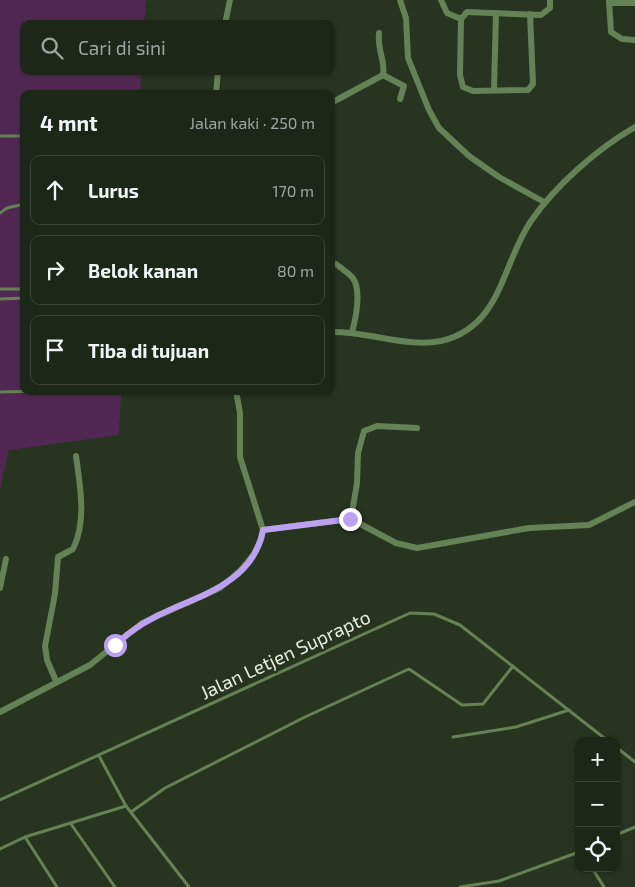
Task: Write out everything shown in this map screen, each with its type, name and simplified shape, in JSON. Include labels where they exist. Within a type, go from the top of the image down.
[{"type":"street","points":[[226,20],[230,0]]},
{"type":"street","points":[[400,0],[406,18],[408,58],[429,110],[439,128],[469,156],[500,177],[544,202]]},
{"type":"street","points":[[441,0],[447,13],[461,19]]},
{"type":"street","points":[[530,14],[533,84],[528,90],[473,91],[463,87],[460,75],[461,19],[467,12],[530,14],[541,15],[550,8],[550,0]]},
{"type":"street","points":[[635,3],[609,2],[611,32],[622,39],[635,40]]},
{"type":"street","points":[[494,90],[496,13]]},
{"type":"street","points":[[379,33],[379,54],[384,64],[383,76]]},
{"type":"street","points":[[216,90],[218,75]]},
{"type":"street","points":[[383,76],[404,86],[400,99]]},
{"type":"street","points":[[335,101],[383,76]]},
{"type":"street","points":[[335,332],[352,332],[418,343],[432,342],[456,335],[472,325],[495,300],[525,231],[544,202],[600,151],[635,127]]},
{"type":"street","points":[[336,264],[352,277],[355,285],[357,307],[352,332]]},
{"type":"street","points":[[0,712],[56,681],[90,665],[142,623],[200,598],[230,581],[258,548],[263,530],[240,457],[240,413],[237,395]]},
{"type":"street","points":[[350,519],[356,490],[358,453],[364,431],[377,426],[417,428]]},
{"type":"street","points":[[56,681],[47,660],[45,646],[58,557],[73,549],[80,525],[81,497],[76,456]]},
{"type":"street","points":[[263,530],[350,519],[382,537],[404,546],[417,548],[529,528],[589,525],[635,502]]},
{"type":"street","points":[[0,588],[6,559]]},
{"type":"lane","points":[[0,136],[20,136]]},
{"type":"lane","points":[[0,213],[7,208],[20,205]]},
{"type":"lane","points":[[0,289],[20,289]]},
{"type":"lane","points":[[0,299],[20,298]]},
{"type":"lane","points":[[0,392],[20,392]]},
{"type":"lane","name":"Jalan Letjen Suprapto","points":[[0,800],[410,613],[434,614],[445,617],[460,626],[603,737]]},
{"type":"lane","points":[[131,812],[165,788],[305,717],[409,669],[462,705],[483,704],[513,666]]},
{"type":"lane","points":[[453,737],[516,726],[569,710]]},
{"type":"lane","points":[[620,750],[635,762]]},
{"type":"lane","points":[[99,756],[126,806],[189,887]]},
{"type":"lane","points":[[0,849],[25,837],[126,806]]},
{"type":"lane","points":[[71,824],[115,887]]},
{"type":"lane","points":[[620,833],[635,827]]},
{"type":"lane","points":[[25,837],[56,887]]},
{"type":"lane","points":[[460,887],[492,885],[575,854]]},
{"type":"lane","points":[[595,872],[604,887]]},
{"type":"shaded area","points":[[0,0],[146,0],[144,20],[20,20],[20,75],[141,75],[140,90],[20,90],[20,395],[121,395],[119,435],[9,450],[0,489]]},
{"type":"route","points":[[115,645],[127,633],[142,623],[200,598],[230,581],[258,548],[263,530],[298,524],[350,519]]}]
